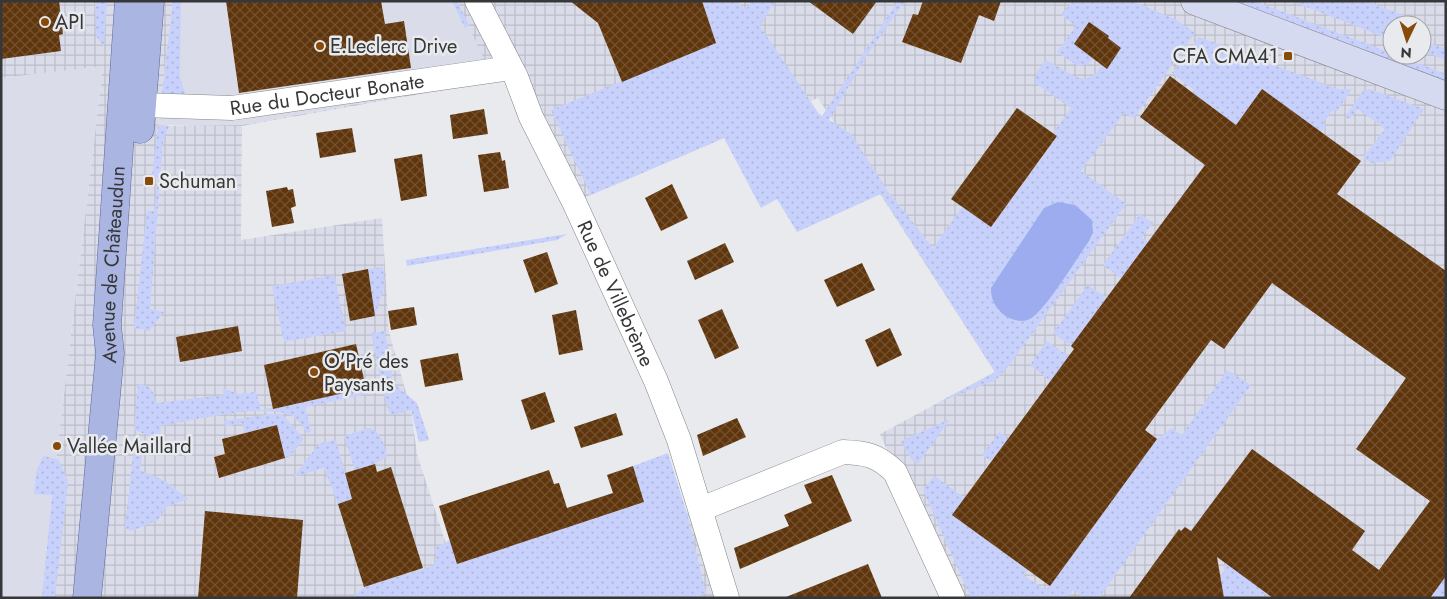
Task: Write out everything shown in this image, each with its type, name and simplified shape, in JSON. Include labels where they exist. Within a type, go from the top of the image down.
[{"type":"main road","name":"Avenue de Châteaudun","points":[[110,352],[107,325],[129,1]]},
{"type":"main road","name":"Avenue de Châteaudun","points":[[110,352],[119,325],[142,105],[150,1]]},
{"type":"main road","points":[[87,598],[110,352]]},
{"type":"street","name":"Rue de Villebrème","points":[[477,1],[511,68],[531,117],[574,202],[656,382],[679,440],[727,598]]},
{"type":"street","points":[[1195,1],[1446,96]]},
{"type":"street","name":"Rue du Docteur Bonate","points":[[142,105],[232,108],[511,68]]},
{"type":"street","points":[[701,509],[843,452],[864,453],[882,459],[895,472],[953,598]]},
{"type":"shaded area","points":[[1,1],[173,1],[158,125],[169,126],[241,125],[493,79],[457,1],[1446,1],[1446,598],[953,598],[880,434],[995,372],[818,98],[574,202],[516,77],[242,126],[241,240],[382,218],[389,332],[411,410],[417,454],[455,572],[701,509],[727,598],[42,598],[52,495],[103,66],[1,78]]},
{"type":"shaded area","points":[[95,1],[107,1],[104,47],[96,36]]},
{"type":"shaded area","points":[[173,1],[457,1],[494,79],[241,125],[158,125]]},
{"type":"shaded area","points":[[173,1],[181,1],[180,77],[186,96],[162,93]]},
{"type":"shaded area","points":[[452,1],[457,1],[469,25],[465,28]]},
{"type":"shaded area","points":[[702,1],[736,1],[746,9],[751,1],[775,1],[760,26],[822,116],[898,1],[905,1],[867,55],[829,120],[851,134],[887,190],[933,248],[962,207],[991,227],[1057,137],[1053,133],[1071,108],[1035,83],[1037,71],[1046,60],[1076,77],[1086,79],[1096,73],[1102,65],[1107,68],[1121,49],[1108,38],[1109,36],[1089,23],[1074,44],[1094,58],[1088,64],[1078,66],[1057,52],[1076,26],[1061,15],[1073,1],[1132,1],[1175,19],[1195,33],[1134,118],[1124,113],[1081,171],[1126,204],[1010,364],[996,380],[939,402],[995,372],[881,194],[797,232],[777,199],[761,208],[724,138],[591,195],[551,110],[716,43]]},
{"type":"shaded area","points":[[1222,1],[1254,1],[1382,50],[1382,61]]},
{"type":"shaded area","points":[[1291,1],[1366,1],[1403,15],[1382,15],[1382,36]]},
{"type":"shaded area","points":[[1199,37],[1338,89],[1352,89],[1337,111],[1333,110],[1323,122],[1326,126],[1321,132],[1262,89],[1236,125],[1192,92],[1194,90],[1172,73]]},
{"type":"shaded area","points":[[1432,44],[1446,49],[1446,60],[1432,55]]},
{"type":"shaded area","points":[[103,65],[52,495],[42,598],[1,598],[1,78]]},
{"type":"shaded area","points":[[1393,65],[1422,65],[1446,74],[1446,85]]},
{"type":"shaded area","points":[[1370,89],[1424,109],[1390,161],[1371,163],[1363,157],[1385,129],[1358,109],[1350,119],[1345,117],[1363,91]]},
{"type":"shaded area","points":[[158,125],[169,126],[163,141],[150,309],[164,312],[149,331],[134,328],[147,211],[154,211],[158,177],[152,177]]},
{"type":"shaded area","points":[[1058,202],[1075,205],[1092,220],[1093,232],[1089,241],[1044,306],[1030,319],[1024,321],[1010,318],[1004,315],[996,306],[991,288],[1044,208]]},
{"type":"shaded area","points":[[1140,214],[1153,223],[1142,237],[1148,242],[1121,278],[1103,265]]},
{"type":"shaded area","points":[[567,234],[557,240],[407,266],[406,260]]},
{"type":"shaded area","points":[[383,267],[385,285],[375,316],[368,269]]},
{"type":"shaded area","points":[[334,275],[346,331],[284,342],[272,286]]},
{"type":"shaded area","points":[[1088,285],[1107,298],[1071,346],[1053,333]]},
{"type":"shaded area","points":[[385,331],[393,383],[417,403],[429,440],[419,442],[411,410],[393,415],[389,412],[383,391],[305,407],[311,431],[308,434],[292,416],[280,412],[265,411],[228,414],[161,426],[160,437],[155,438],[134,430],[138,384],[151,389],[156,403],[224,395],[223,388],[239,394],[256,392],[261,410],[382,385],[371,333]]},
{"type":"shaded area","points":[[1047,341],[1137,405],[1066,360],[1050,381],[1030,365]]},
{"type":"shaded area","points":[[1227,370],[1251,385],[1099,598],[1084,598],[1073,590],[1068,598],[971,598],[923,490],[934,476],[965,498],[952,515],[1028,570],[1024,576],[1046,590],[1157,439],[1172,428],[1182,435]]},
{"type":"shaded area","points":[[272,414],[283,415],[304,439],[289,457],[285,458],[277,425],[245,433],[242,423],[225,427],[224,421]]},
{"type":"shaded area","points":[[950,419],[918,464],[911,459],[901,441]]},
{"type":"shaded area","points":[[369,428],[380,436],[387,457],[375,464],[355,470],[344,436]]},
{"type":"shaded area","points":[[999,432],[1009,438],[991,461],[982,455]]},
{"type":"shaded area","points":[[336,440],[352,499],[338,504],[324,468],[293,477],[320,443]]},
{"type":"shaded area","points":[[668,453],[687,514],[706,593],[694,598],[351,598],[364,587],[433,566],[437,559],[434,549],[450,540],[457,563],[644,502],[633,466]]},
{"type":"shaded area","points":[[133,455],[142,456],[140,470],[165,481],[188,499],[166,507],[158,520],[132,531],[125,528]]},
{"type":"shaded area","points":[[43,456],[58,459],[68,481],[55,598],[42,598],[52,495],[34,494],[36,473]]},
{"type":"shaded area","points":[[1226,563],[1266,592],[1262,598],[1224,598],[1219,579],[1225,570],[1223,568]]},
{"type":"shaded area","points":[[1446,576],[1446,598],[1430,598]]},
{"type":"building","points":[[1,1],[59,1],[63,34],[59,35],[61,51],[1,59]]},
{"type":"building","name":"E.Leclerc Drive","points":[[226,1],[381,1],[385,24],[404,21],[411,68],[239,93]]},
{"type":"building","points":[[570,1],[702,1],[716,43],[622,82],[598,23]]},
{"type":"building","points":[[808,1],[877,1],[853,34]]},
{"type":"building","points":[[923,1],[1001,1],[994,21],[979,15],[961,63],[902,42],[913,14],[918,15]]},
{"type":"building","points":[[1089,22],[1109,36],[1108,38],[1121,48],[1107,69],[1074,44]]},
{"type":"building","points":[[1170,76],[1236,125],[1262,89],[1361,161],[1337,194],[1446,271],[1446,576],[1430,598],[1273,598],[1217,557],[1224,598],[1129,598],[1179,529],[1181,531],[1185,527],[1191,531],[1252,449],[1365,531],[1352,550],[1379,570],[1430,501],[1356,449],[1406,378],[1272,283],[1224,349],[1211,340],[1145,430],[1157,439],[1050,586],[952,515],[1074,349],[1071,346],[1205,165],[1140,117]]},
{"type":"building","points":[[1017,108],[1057,136],[991,227],[951,199]]},
{"type":"building","points":[[484,109],[488,134],[453,139],[450,115]]},
{"type":"building","points":[[352,128],[356,152],[320,158],[316,133]]},
{"type":"building","points":[[500,152],[502,161],[505,160],[509,188],[484,192],[478,155]]},
{"type":"building","points":[[422,154],[427,196],[401,201],[394,159]]},
{"type":"building","points":[[672,184],[688,218],[661,231],[645,198]]},
{"type":"building","points":[[287,187],[288,190],[293,189],[296,206],[291,208],[294,223],[272,227],[266,191]]},
{"type":"building","points":[[725,243],[734,262],[695,280],[687,261]]},
{"type":"building","points":[[547,252],[558,284],[535,293],[523,260]]},
{"type":"building","points":[[862,263],[875,290],[837,307],[824,280]]},
{"type":"building","points":[[368,269],[375,316],[350,321],[342,274]]},
{"type":"building","points":[[414,307],[417,325],[391,330],[388,311]]},
{"type":"building","points":[[722,309],[739,348],[715,359],[698,320]]},
{"type":"building","points":[[576,310],[583,350],[559,355],[552,315]]},
{"type":"building","points":[[238,326],[242,351],[180,362],[176,337]]},
{"type":"building","points":[[890,328],[902,355],[877,367],[865,340]]},
{"type":"building","name":"O'Pré des Paysants","points":[[356,344],[366,388],[273,409],[264,365]]},
{"type":"building","points":[[458,353],[463,380],[425,387],[420,360]]},
{"type":"building","points":[[545,392],[555,422],[531,430],[521,400]]},
{"type":"building","points":[[616,413],[623,435],[581,448],[574,427]]},
{"type":"building","points":[[737,418],[746,437],[703,456],[697,435]]},
{"type":"building","points":[[277,425],[285,458],[219,478],[214,457],[225,454],[222,439]]},
{"type":"building","points":[[375,464],[377,472],[391,467],[423,568],[364,587],[338,504],[352,499],[345,473]]},
{"type":"building","points":[[633,466],[644,502],[457,564],[439,506],[549,470],[554,484],[559,483],[567,508],[613,493],[607,475]]},
{"type":"building","points":[[832,475],[852,521],[740,569],[734,548],[789,526],[784,515],[812,503],[804,485]]},
{"type":"building","points":[[205,511],[303,520],[297,598],[198,598]]},
{"type":"building","points":[[868,564],[882,598],[786,598],[786,597]]},
{"type":"place","name":"API","points":[[45,22]]},
{"type":"place","name":"E.Leclerc Drive","points":[[320,46]]},
{"type":"place","name":"CFA CMA41","points":[[1288,56]]},
{"type":"place","name":"Schuman","points":[[149,181]]},
{"type":"place","name":"O'Pré des Paysants","points":[[314,372]]},
{"type":"place","name":"Vallée Maillard","points":[[57,446]]}]
